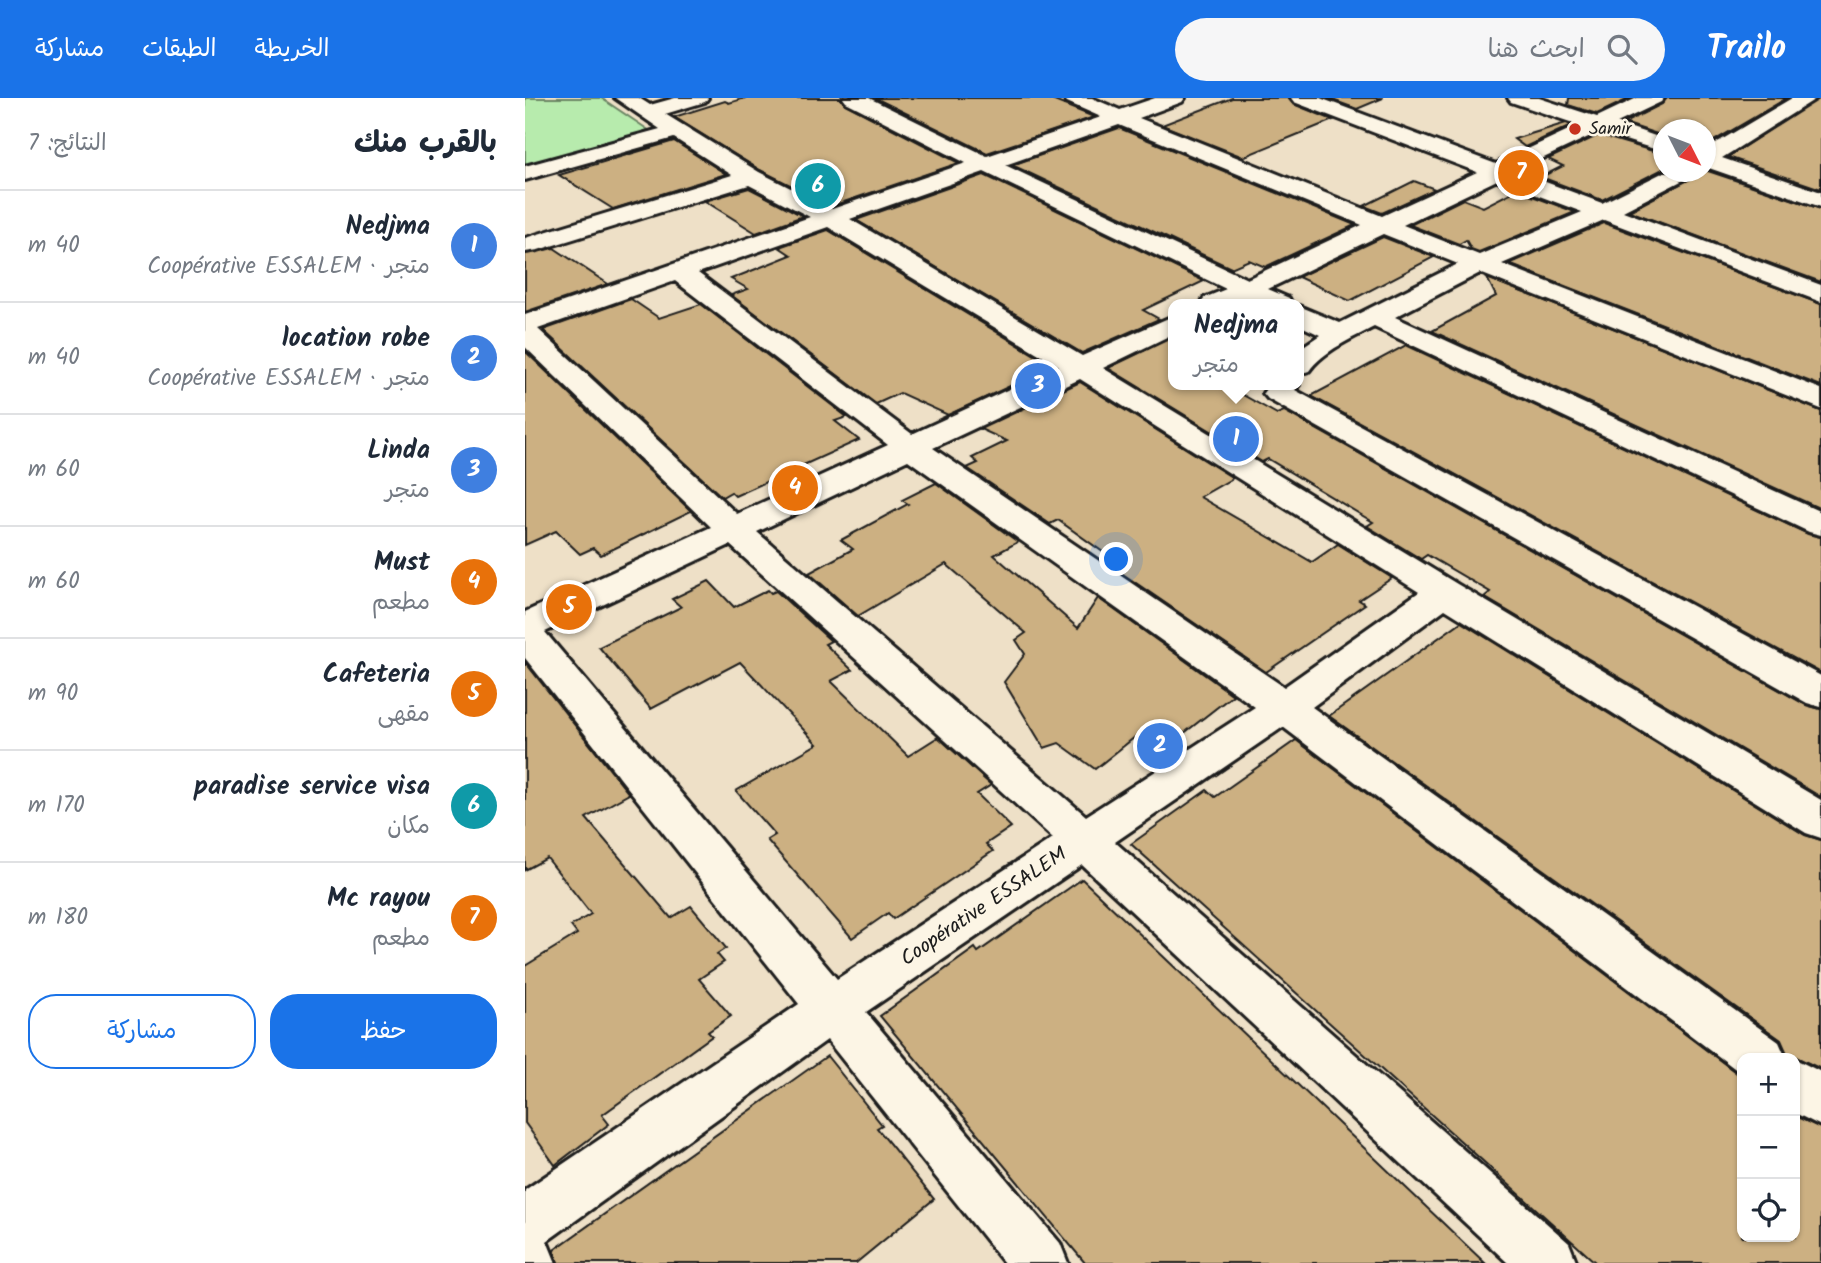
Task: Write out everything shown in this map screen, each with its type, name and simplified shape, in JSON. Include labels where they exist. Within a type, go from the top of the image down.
[{"type":"street","points":[[636,105],[698,98]]},
{"type":"street","points":[[853,98],[1268,299]]},
{"type":"street","points":[[1074,98],[1380,226],[1481,263],[1821,400]]},
{"type":"street","points":[[525,324],[1175,98]]},
{"type":"street","points":[[1301,98],[1821,294]]},
{"type":"street","points":[[1518,98],[1653,142]]},
{"type":"street","points":[[1225,299],[1654,98]]},
{"type":"street","points":[[1716,153],[1807,98]]},
{"type":"street","points":[[636,105],[751,177],[832,219],[1081,367],[1821,821]]},
{"type":"street","points":[[1780,112],[1811,120]]},
{"type":"street","points":[[525,173],[677,131]]},
{"type":"street","points":[[1716,163],[1821,200]]},
{"type":"street","points":[[529,245],[751,177]]},
{"type":"street","points":[[1304,358],[1340,334],[1481,263],[1603,212],[1662,182]]},
{"type":"street","points":[[679,271],[910,447],[1283,707],[1754,1053]]},
{"type":"street","points":[[1304,316],[1340,334]]},
{"type":"street","points":[[1376,317],[1821,525]]},
{"type":"street","points":[[525,627],[1168,326]]},
{"type":"street","points":[[525,332],[734,530],[1084,840],[1549,1263]]},
{"type":"street","points":[[1280,390],[1278,393],[1821,693]]},
{"type":"street","name":"Coopérative ESSALEM","points":[[525,1223],[831,1009],[1283,707],[1444,592]]},
{"type":"street","points":[[525,633],[1040,1263]]},
{"type":"street","points":[[1800,1087],[1821,1102]]},
{"type":"street","points":[[525,1257],[528,1263]]},
{"type":"green space","points":[[525,98],[601,98],[656,135],[525,171]]},
{"type":"building","points":[[745,98],[840,98],[845,104],[959,163],[832,206],[760,170],[674,117],[725,101],[729,103]]},
{"type":"building","points":[[875,98],[1047,98],[1094,117],[987,153]]},
{"type":"building","points":[[1232,98],[1288,98],[1293,104],[1333,120],[1243,157],[1162,125]]},
{"type":"building","points":[[1327,98],[1383,98],[1357,109]]},
{"type":"building","points":[[1569,98],[1631,98],[1597,114],[1568,105]]},
{"type":"building","points":[[1667,98],[1787,98],[1716,140],[1716,119],[1653,119],[1653,133],[1624,123],[1662,104]]},
{"type":"building","points":[[1819,98],[1821,189],[1728,157]]},
{"type":"building","points":[[1566,123],[1572,125],[1525,147],[1514,139]]},
{"type":"building","points":[[1119,128],[1355,225],[1265,267],[1249,260],[1231,268],[1012,165]]},
{"type":"building","points":[[1599,135],[1653,151],[1653,174],[1602,200],[1541,177],[1563,166],[1548,159]]},
{"type":"building","points":[[674,141],[726,174],[613,209],[559,175]]},
{"type":"building","points":[[1716,174],[1821,209],[1821,282],[1629,211],[1684,182],[1716,182]]},
{"type":"building","points":[[984,175],[1204,281],[1143,310],[1159,319],[1082,353],[856,220]]},
{"type":"building","points":[[1414,181],[1435,189],[1382,213],[1364,206]]},
{"type":"building","points":[[749,188],[803,216],[756,233],[705,201]]},
{"type":"building","points":[[1516,190],[1575,212],[1479,252],[1471,249],[1466,240],[1459,244],[1410,225],[1463,199],[1483,207]]},
{"type":"building","points":[[1604,223],[1821,304],[1821,386],[1509,264]]},
{"type":"building","points":[[828,230],[1053,366],[948,415],[900,393],[876,404],[731,295],[748,289],[731,279],[791,255],[779,247]]},
{"type":"building","points":[[1383,237],[1434,257],[1350,301],[1298,277]]},
{"type":"building","points":[[554,248],[608,284],[525,312],[525,254]]},
{"type":"building","points":[[1487,278],[1821,411],[1821,509],[1432,331],[1496,296]]},
{"type":"building","points":[[631,299],[659,318],[701,304],[847,417],[835,421],[859,440],[735,496],[731,492],[722,497],[543,330]]},
{"type":"building","points":[[1168,339],[1168,390],[1234,390],[1277,414],[1284,411],[1806,705],[1821,709],[1821,797],[1484,597],[1490,592],[1427,555],[1421,559],[1367,526],[1373,522],[1268,459],[1262,462],[1108,368]]},
{"type":"building","points":[[1406,345],[1808,534],[1821,537],[1821,673],[1311,396]]},
{"type":"building","points":[[525,351],[691,511],[601,555],[593,548],[580,554],[556,531],[525,545]]},
{"type":"building","points":[[1080,382],[1233,478],[1200,497],[1312,562],[1338,544],[1392,578],[1359,600],[1365,604],[1266,672],[1117,570],[1121,565],[1058,520],[1050,524],[967,468],[978,463],[972,458],[1007,441],[980,429]]},
{"type":"building","points":[[936,483],[1018,542],[994,555],[1078,628],[1098,598],[1233,695],[1174,741],[1150,725],[1095,769],[1059,743],[1044,748],[1004,682],[1025,654],[1016,640],[1026,633],[946,564],[858,616],[809,573],[853,549],[841,540],[908,504],[902,500]]},
{"type":"building","points":[[709,581],[734,607],[768,590],[771,593],[776,591],[831,641],[825,644],[852,670],[831,681],[908,756],[938,737],[991,785],[977,794],[1011,827],[986,844],[993,851],[893,919],[888,913],[852,938],[767,840],[775,835],[736,791],[817,744],[740,662],[651,709],[599,647],[681,607],[672,599]]},
{"type":"building","points":[[1461,622],[1805,835],[1821,840],[1821,1069],[1800,1059],[1800,1053],[1787,1053],[1781,1040],[1329,716]]},
{"type":"building","points":[[525,662],[629,794],[586,818],[671,918],[691,906],[726,948],[717,954],[724,962],[699,979],[731,1016],[708,1032],[712,1036],[602,1115],[609,1124],[555,1165],[525,1123],[525,966],[577,934],[571,926],[591,914],[547,858],[525,870]]},
{"type":"building","points":[[1296,740],[1737,1073],[1737,1242],[1800,1242],[1800,1118],[1821,1128],[1821,1263],[1596,1263],[1131,844],[1207,790],[1215,797]]},
{"type":"building","points":[[1082,879],[1485,1263],[1085,1263],[880,1016],[975,948],[978,952]]},
{"type":"building","points":[[827,1056],[882,1125],[877,1128],[934,1199],[856,1263],[558,1263],[554,1250]]},
{"type":"place","name":"Samir","points":[[1575,129]]},
{"type":"place","name":"Mc rayou","points":[[1521,173]]},
{"type":"place","name":"paradise service visa","points":[[818,186]]},
{"type":"place","name":"Linda","points":[[1038,386]]},
{"type":"place","name":"Nedjma","points":[[1236,439]]},
{"type":"place","name":"Must","points":[[795,488]]},
{"type":"place","name":"Cafeteria","points":[[569,607]]},
{"type":"place","name":"location robe","points":[[1160,746]]}]
